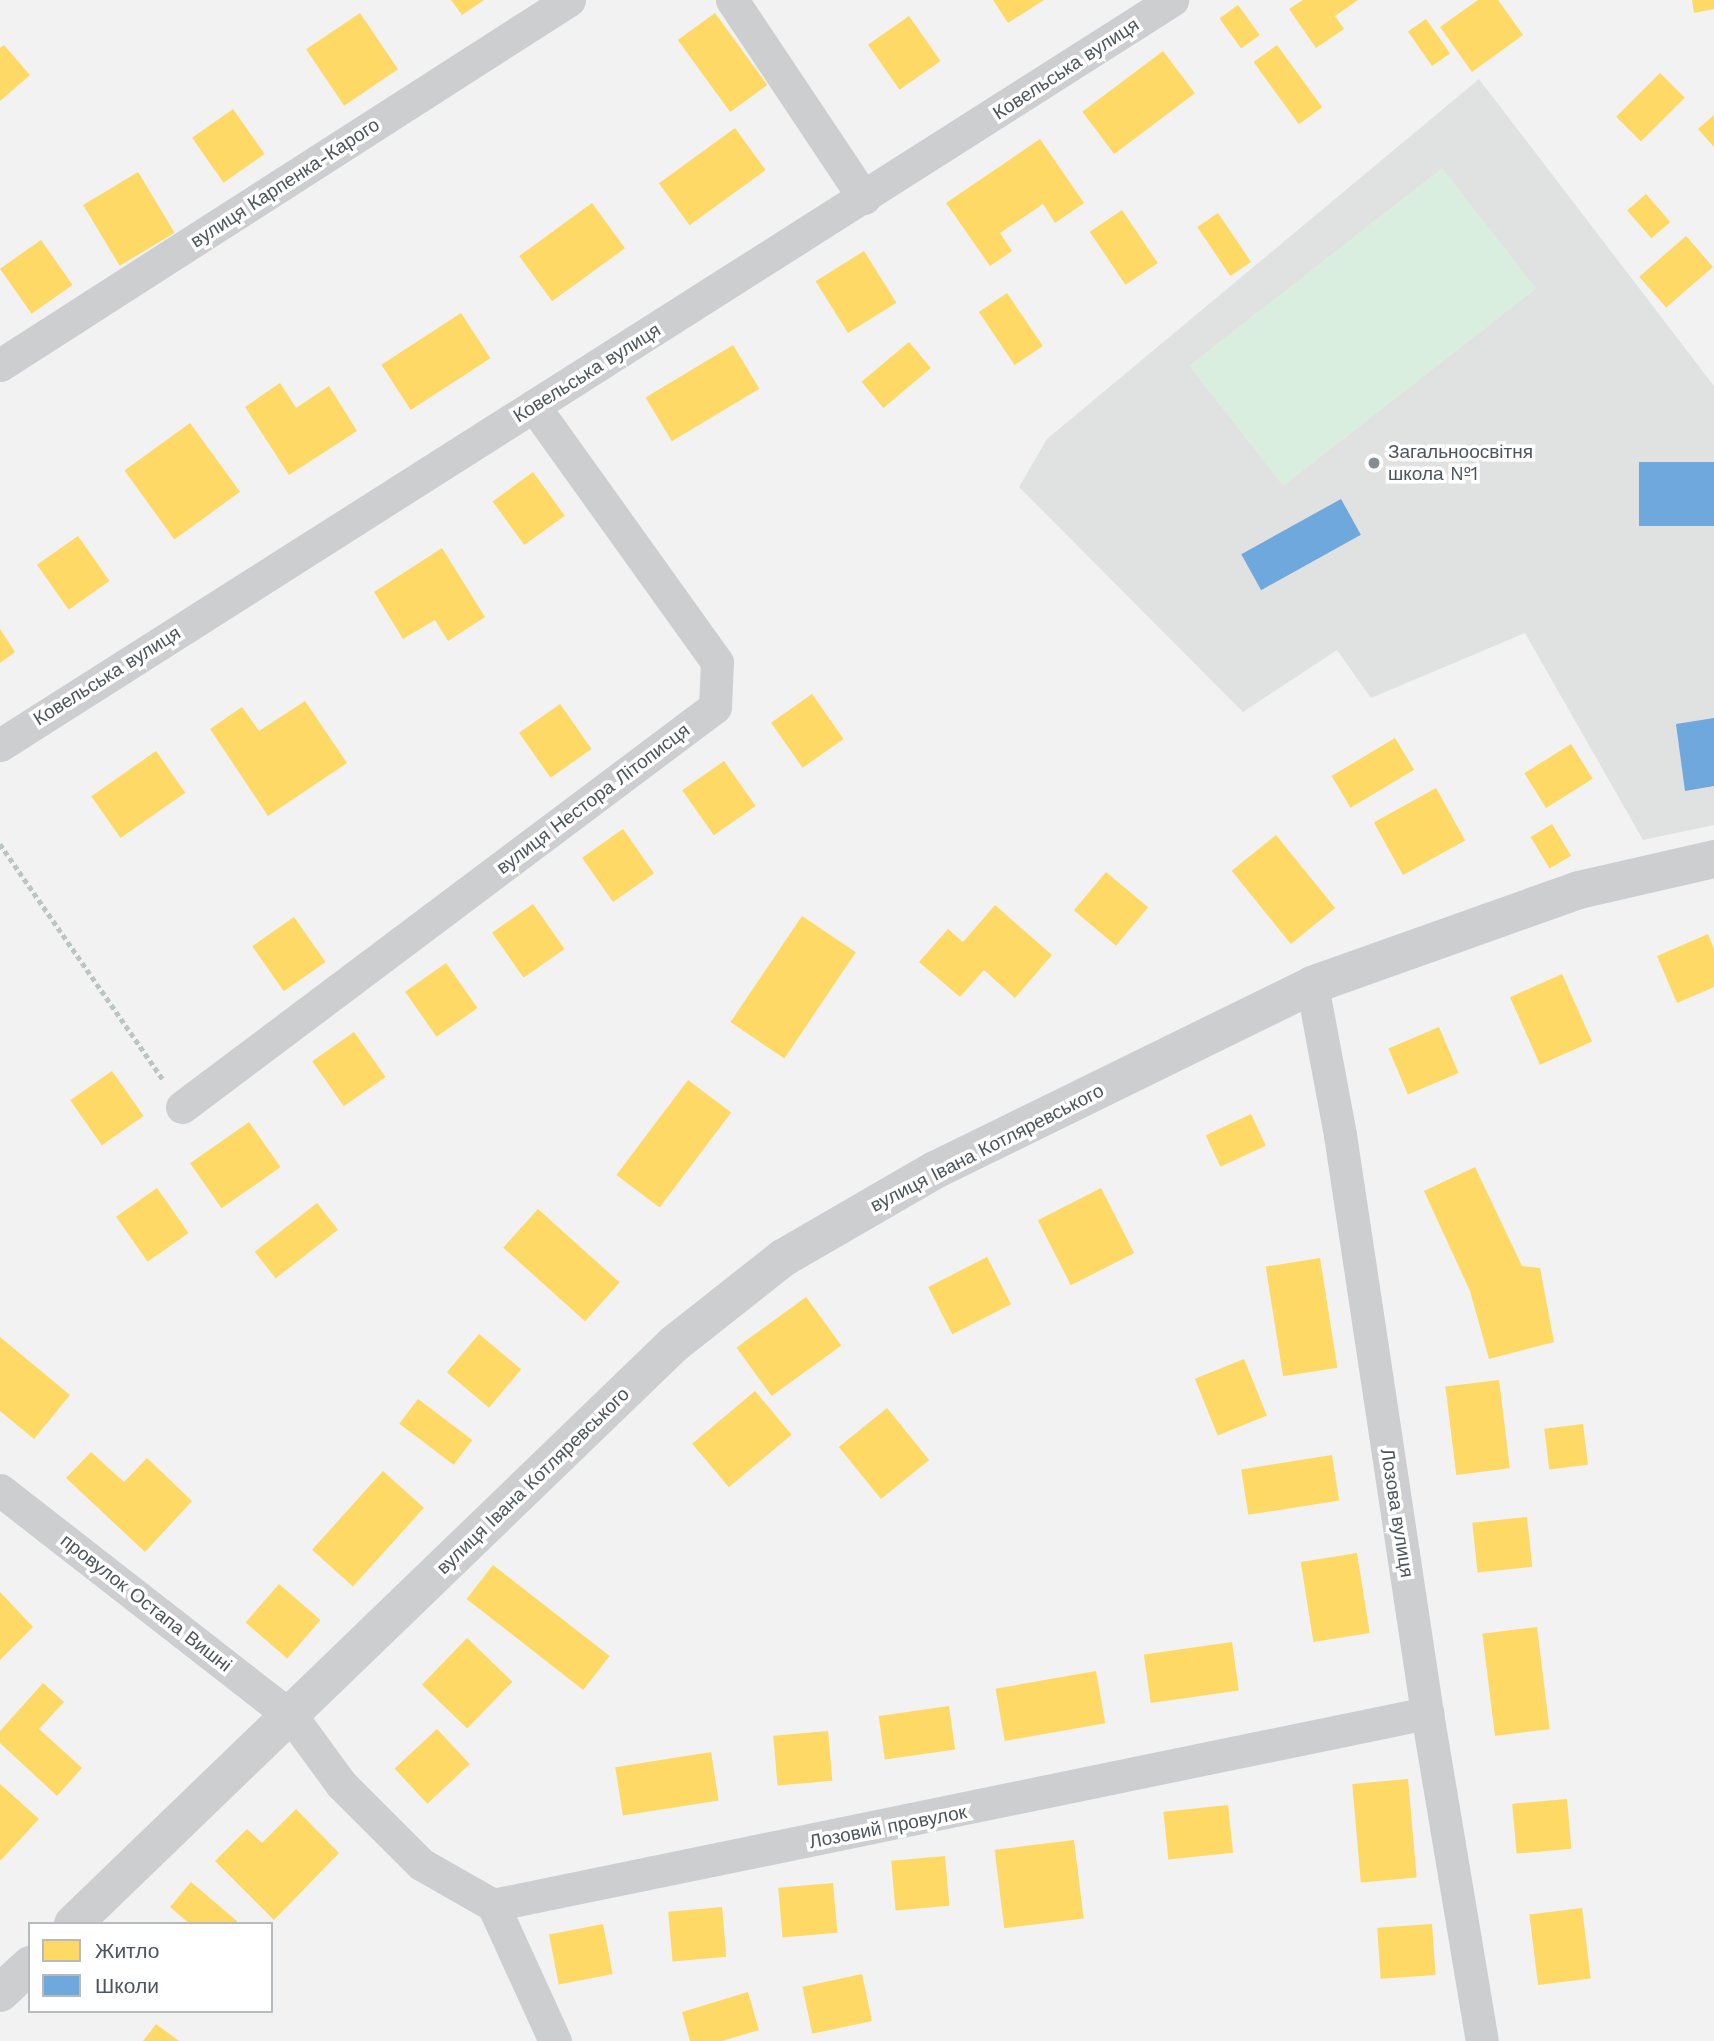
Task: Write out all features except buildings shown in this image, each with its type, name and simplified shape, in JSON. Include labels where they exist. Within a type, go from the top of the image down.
[{"type":"street","name":"вулиця Карпенка-Карого","points":[[0,365],[569,0]]},
{"type":"street","points":[[732,0],[864,198]]},
{"type":"street","name":"Ковельська вулиця","points":[[0,744],[1172,0]]},
{"type":"street","name":"вулиця Нестора Літописця","points":[[182,1107],[715,707],[718,662],[534,406]]},
{"type":"street","name":"вулиця Івана Котляревського","points":[[75,1922],[292,1717],[674,1344],[783,1258],[935,1170],[1312,985],[1579,890],[1714,859]]},
{"type":"street","name":"Лозова вулиця","points":[[1312,985],[1340,1135],[1427,1713],[1482,2041]]},
{"type":"street","name":"провулок Остапа Вишні","points":[[0,1490],[292,1717],[341,1784],[421,1864],[494,1905]]},
{"type":"street","name":"Лозовий провулок","points":[[494,1905],[1427,1713]]},
{"type":"street","points":[[494,1905],[555,2041]]},
{"type":"street","points":[[0,1993],[28,1967]]},
{"type":"path","points":[[0,844],[182,1107]]},
{"type":"shaded area","name":"Загальноосвітня школа №1","points":[[1479,79],[1714,386],[1714,825],[1643,840],[1525,633],[1371,698],[1337,650],[1243,712],[1019,487],[1047,439]]},
{"type":"green space","points":[[1442,168],[1536,289],[1283,486],[1189,366]]},
{"type":"place","name":"Загальноосвітня школа №1","points":[[1374,463]]}]
